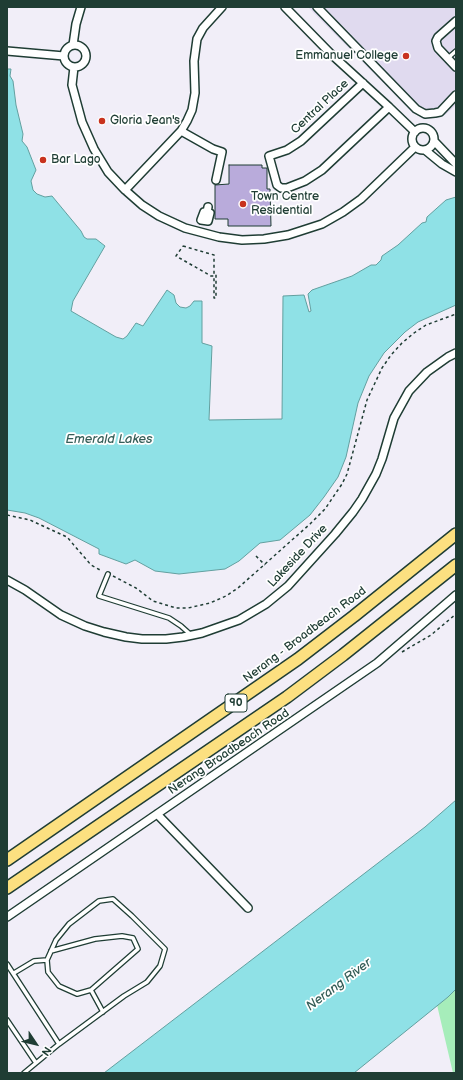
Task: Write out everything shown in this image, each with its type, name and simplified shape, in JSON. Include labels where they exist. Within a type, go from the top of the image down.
[{"type":"main road","name":"Nerang - Broadbeach Road","points":[[7,860],[298,659],[456,534]]},
{"type":"main road","name":"90","points":[[7,888],[287,696],[348,651],[456,565]]},
{"type":"street","points":[[73,45],[76,24],[81,7]]},
{"type":"street","points":[[125,190],[181,131],[192,110],[195,94],[194,62],[197,39],[203,28],[222,7]]},
{"type":"street","points":[[285,7],[331,54],[415,132]]},
{"type":"street","points":[[316,7],[416,109],[425,114],[440,112],[456,96]]},
{"type":"street","points":[[456,21],[436,41],[438,48],[456,66]]},
{"type":"street","points":[[73,45],[83,48],[86,53],[86,57],[81,65],[74,67],[67,63],[64,56],[68,48],[73,45]]},
{"type":"street","points":[[7,51],[64,56]]},
{"type":"street","points":[[74,67],[72,85],[82,122],[94,149],[108,172],[142,205],[159,216],[185,228],[201,233],[242,240],[264,239],[322,224],[343,212],[361,199],[415,147]]},
{"type":"street","name":"Central Place","points":[[363,83],[301,141],[287,150],[269,156],[277,185],[281,188],[287,188],[299,184],[322,170],[389,107]]},
{"type":"street","points":[[434,141],[431,147],[425,150],[420,150],[415,147],[412,138],[415,132],[420,129],[426,129],[432,132],[434,141],[456,164]]},
{"type":"street","points":[[181,131],[213,149],[222,152],[216,180]]},
{"type":"street","points":[[425,150],[442,164],[456,172]]},
{"type":"street","points":[[201,233],[204,221],[208,222],[210,213],[208,210]]},
{"type":"street","name":"Lakeside Drive","points":[[7,580],[61,615],[85,626],[104,632],[142,638],[166,638],[191,635],[239,620],[277,596],[335,534],[362,499],[382,459],[394,418],[410,391],[427,372],[456,353]]},
{"type":"street","name":"Nerang Broadbeach Road","points":[[7,917],[377,663],[456,595]]},
{"type":"street","points":[[157,814],[248,908]]},
{"type":"lane","points":[[448,58],[456,51]]},
{"type":"lane","points":[[108,574],[99,596],[169,618],[191,635]]},
{"type":"lane","points":[[24,1073],[59,1044],[124,996],[147,982],[160,966],[165,949],[113,899],[99,901],[69,924],[56,940],[51,951],[47,960],[48,972],[59,986],[77,994],[91,990],[138,949],[133,938],[122,936],[95,939],[51,951]]},
{"type":"lane","points":[[14,973],[34,961],[47,960]]},
{"type":"lane","points":[[7,964],[59,1044]]},
{"type":"lane","points":[[91,990],[103,1012]]},
{"type":"lane","points":[[7,1020],[36,1063]]},
{"type":"path","points":[[183,246],[187,247],[214,255],[216,298],[214,298],[214,276],[211,276],[176,256],[183,246]]},
{"type":"path","points":[[7,515],[30,520],[67,537],[91,565],[136,588],[153,601],[168,606],[188,608],[210,603],[226,596],[238,588],[265,565],[325,509],[347,474],[367,400],[382,368],[391,355],[402,343],[426,325],[456,314]]},
{"type":"path","points":[[256,556],[265,565]]},
{"type":"shaded area","name":"Emmanuel College","points":[[308,7],[456,7],[456,105],[445,115],[435,118],[423,117],[413,113]]},
{"type":"green space","points":[[456,989],[456,1073],[453,1073],[437,1005]]},
{"type":"water","name":"Emerald Lakes","points":[[7,69],[11,69],[10,76],[13,81],[16,105],[23,134],[22,141],[27,147],[36,170],[31,181],[33,190],[37,194],[45,197],[52,196],[81,231],[84,237],[87,239],[96,239],[105,246],[73,301],[71,311],[116,337],[123,339],[127,336],[136,323],[143,326],[167,290],[174,295],[176,303],[180,307],[186,308],[194,301],[202,301],[202,343],[212,346],[209,420],[282,419],[283,296],[304,295],[309,312],[311,311],[308,294],[312,290],[352,276],[371,265],[376,265],[381,260],[382,256],[398,245],[422,223],[426,222],[427,217],[446,200],[456,197],[456,305],[418,322],[405,332],[384,353],[369,376],[358,403],[346,457],[338,477],[310,515],[280,540],[260,543],[239,561],[225,569],[179,574],[155,571],[135,560],[126,564],[99,554],[99,549],[39,518],[25,513],[7,510]]},
{"type":"water","name":"Nerang River","points":[[456,800],[456,989],[354,1073],[104,1073],[425,827]]},
{"type":"building","name":"Town Centre Residential","points":[[229,165],[262,165],[262,168],[267,168],[267,189],[270,189],[271,226],[228,226],[228,219],[215,219],[215,185],[229,184]]},
{"type":"place","name":"Emmanuel College","points":[[406,56]]},
{"type":"place","name":"Gloria Jean's","points":[[102,121]]},
{"type":"place","name":"Bar Lago","points":[[43,160]]},
{"type":"place","name":"Town Centre Residential","points":[[243,204]]}]
